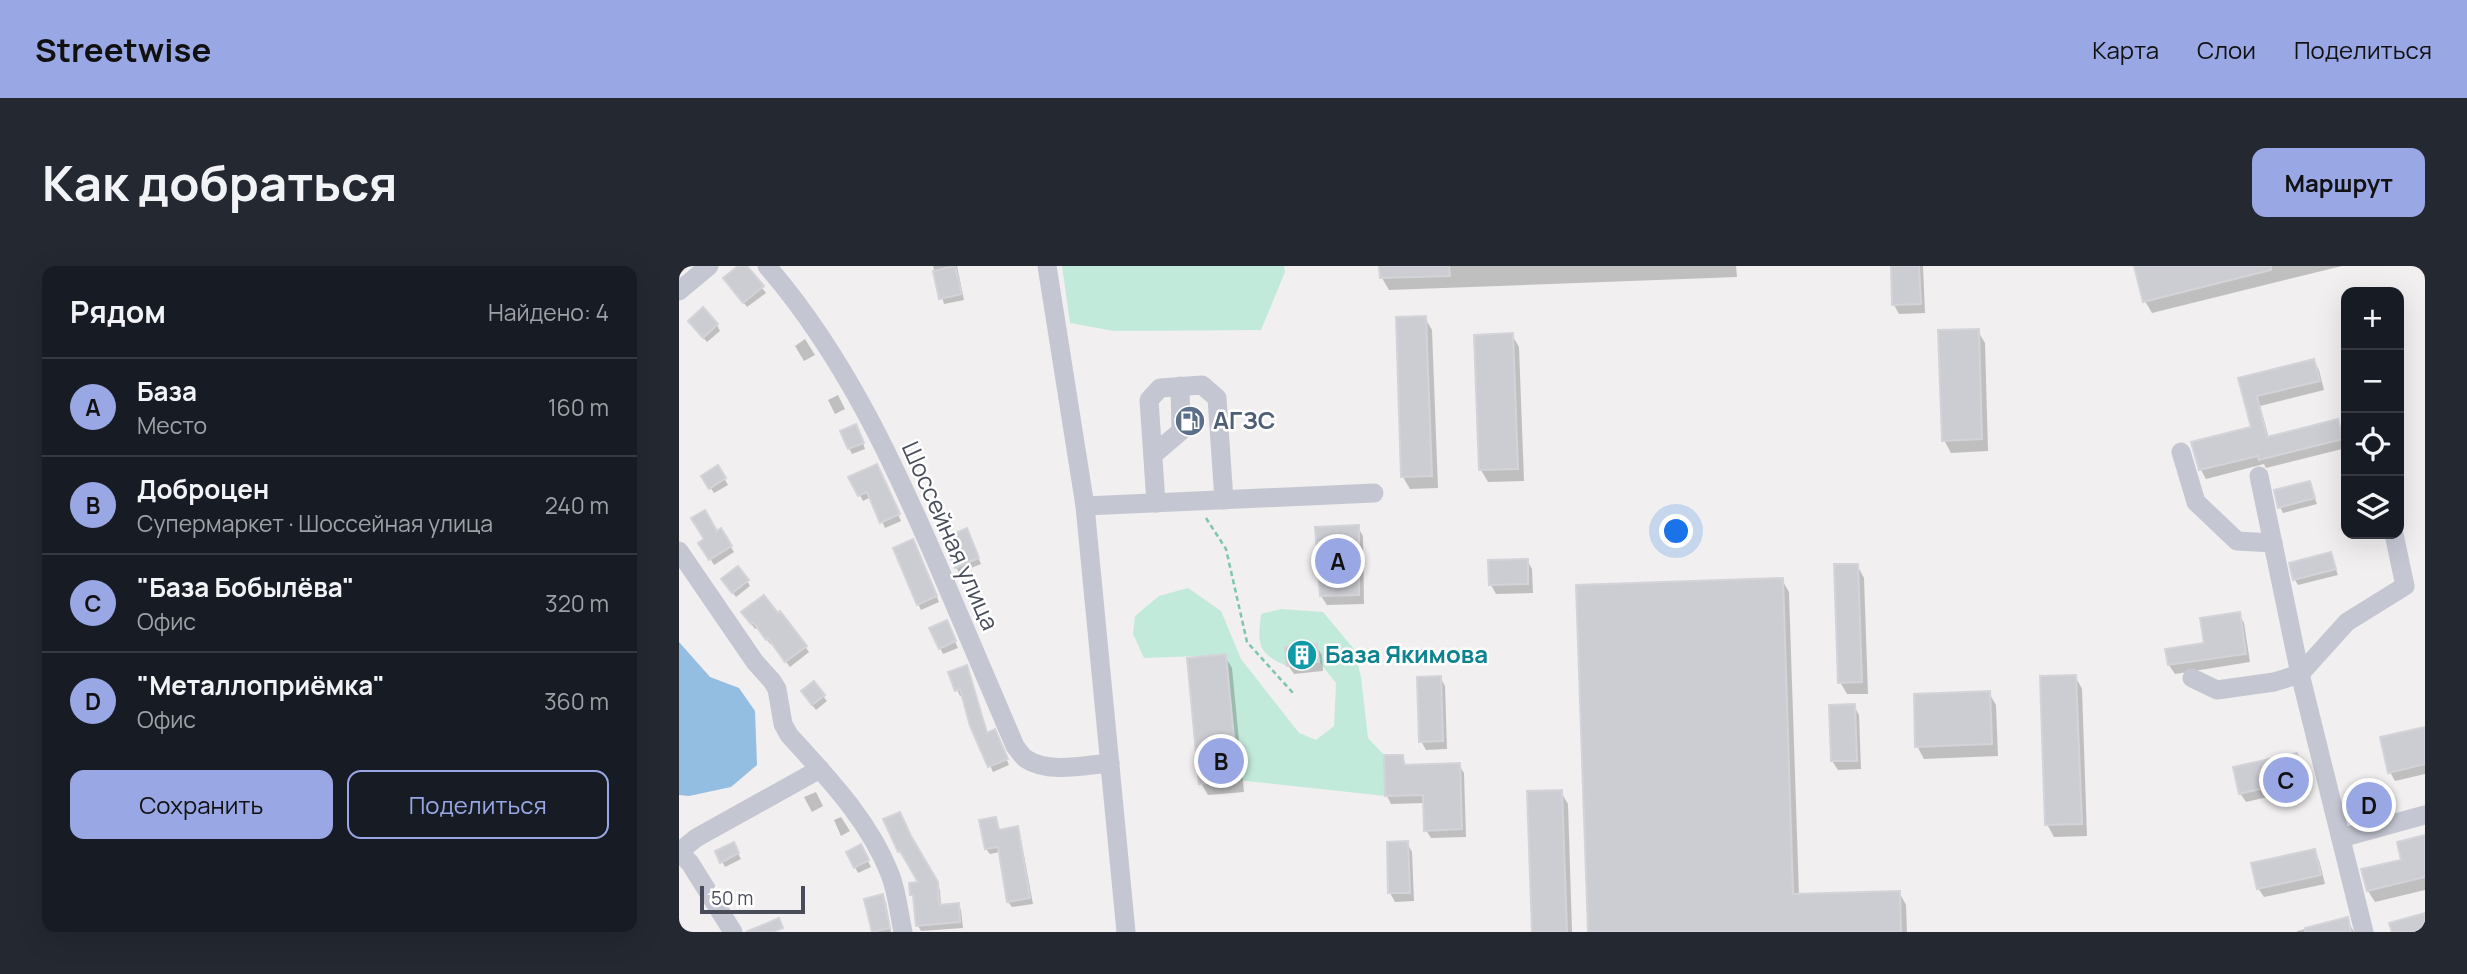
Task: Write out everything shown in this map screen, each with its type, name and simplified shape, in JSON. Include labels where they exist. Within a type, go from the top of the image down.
[{"type":"street","points":[[679,291],[709,266]]},
{"type":"street","points":[[1047,266],[1085,506],[1126,932]]},
{"type":"street","name":"Шоссейная улица","points":[[775,271],[857,396],[895,467],[1015,746],[1025,758],[1041,765],[1062,767],[1110,763]]},
{"type":"street","points":[[1156,503],[1149,400],[1160,388],[1202,385],[1217,398],[1224,500]]},
{"type":"street","points":[[1153,455],[1181,431],[1180,386]]},
{"type":"street","points":[[2181,452],[2196,502],[2237,541],[2273,543]]},
{"type":"street","points":[[2259,476],[2300,674],[2364,932]]},
{"type":"street","points":[[1085,506],[1374,493]]},
{"type":"street","points":[[2192,678],[2217,690],[2274,682],[2300,674],[2347,622],[2405,586],[2395,539]]},
{"type":"street","points":[[679,551],[755,662],[772,681],[783,723],[789,735],[820,769],[879,847],[891,877],[903,932]]},
{"type":"street","points":[[733,932],[690,863],[679,852],[696,838],[820,769]]},
{"type":"street","points":[[2341,838],[2425,815]]},
{"type":"path","points":[[1195,501],[1226,549],[1247,642],[1293,693]]},
{"type":"green space","points":[[1062,266],[1284,266],[1285,272],[1261,330],[1114,331],[1070,323]]},
{"type":"green space","points":[[1188,588],[1221,611],[1241,659],[1299,733],[1316,740],[1334,726],[1336,683],[1319,662],[1317,645],[1285,647],[1287,666],[1264,652],[1259,633],[1261,614],[1281,609],[1323,612],[1354,649],[1361,677],[1368,738],[1384,755],[1385,796],[1238,780],[1226,655],[1144,658],[1133,634],[1135,616],[1159,596]]},
{"type":"water","points":[[679,642],[710,677],[739,688],[755,711],[757,765],[731,787],[689,796],[679,795]]},
{"type":"building","points":[[738,266],[747,266],[764,286],[743,303],[723,278]]},
{"type":"building","points":[[955,266],[962,294],[939,299],[933,271]]},
{"type":"building","points":[[1379,266],[1449,266],[1450,276],[1380,278]]},
{"type":"building","points":[[1891,266],[1919,266],[1921,304],[1892,305]]},
{"type":"building","points":[[2134,266],[2271,266],[2271,270],[2143,302]]},
{"type":"building","points":[[703,307],[718,324],[703,338],[688,321]]},
{"type":"building","points":[[1426,316],[1432,476],[1401,477],[1396,317]]},
{"type":"building","points":[[1979,329],[1982,439],[1942,441],[1938,330]]},
{"type":"building","points":[[1513,333],[1518,469],[1479,470],[1474,335]]},
{"type":"building","points":[[2314,359],[2320,381],[2257,396],[2267,437],[2338,419],[2341,440],[2259,460],[2258,456],[2199,470],[2191,442],[2251,427],[2238,378]]},
{"type":"building","points":[[856,424],[864,443],[848,449],[840,431]]},
{"type":"building","points":[[877,464],[900,514],[880,523],[867,492],[858,496],[848,477]]},
{"type":"building","points":[[718,465],[726,478],[709,489],[701,476]]},
{"type":"building","points":[[2310,481],[2315,498],[2278,508],[2274,490]]},
{"type":"building","points":[[705,510],[717,531],[721,528],[732,546],[709,560],[698,543],[704,539],[691,518]]},
{"type":"building","points":[[1359,525],[1359,595],[1320,596],[1315,527]]},
{"type":"building","points":[[967,528],[979,558],[955,568],[942,539]]},
{"type":"building","points":[[913,539],[937,596],[917,605],[893,548]]},
{"type":"building","points":[[2331,552],[2336,569],[2293,580],[2289,563]]},
{"type":"building","points":[[1528,559],[1528,584],[1489,585],[1488,560]]},
{"type":"building","points":[[1834,564],[1858,564],[1862,682],[1838,683]]},
{"type":"building","points":[[738,566],[749,580],[732,593],[721,579]]},
{"type":"building","points":[[1783,578],[1793,894],[1900,891],[1901,932],[1588,932],[1576,585]]},
{"type":"building","points":[[764,595],[807,646],[785,662],[768,638],[766,640],[753,622],[751,624],[741,612]]},
{"type":"building","points":[[2240,612],[2246,654],[2168,665],[2165,649],[2204,643],[2200,618]]},
{"type":"building","points":[[947,620],[956,641],[939,649],[929,628]]},
{"type":"building","name":"База Якимова","points":[[1317,644],[1319,662],[1287,666],[1285,647]]},
{"type":"building","points":[[1226,654],[1238,780],[1199,784],[1187,658]]},
{"type":"building","points":[[967,665],[987,733],[995,729],[1008,759],[988,767],[970,726],[960,689],[955,691],[948,672]]},
{"type":"building","points":[[2076,675],[2082,824],[2045,825],[2040,676]]},
{"type":"building","points":[[1441,676],[1443,741],[1419,742],[1417,677]]},
{"type":"building","points":[[814,681],[825,695],[812,705],[801,691]]},
{"type":"building","points":[[1990,691],[1992,744],[1915,747],[1914,694]]},
{"type":"building","points":[[1855,704],[1857,761],[1831,761],[1829,705]]},
{"type":"building","points":[[2425,727],[2425,764],[2388,773],[2380,737]]},
{"type":"building","points":[[2297,753],[2303,779],[2239,794],[2233,767]]},
{"type":"building","points":[[1384,755],[1403,755],[1404,765],[1460,763],[1462,829],[1424,831],[1423,795],[1385,796]]},
{"type":"building","points":[[1562,790],[1567,932],[1532,932],[1527,791]]},
{"type":"building","points":[[900,812],[938,882],[939,905],[959,903],[960,922],[916,926],[909,883],[918,882],[900,851],[898,852],[883,819]]},
{"type":"building","points":[[996,817],[999,830],[1018,826],[1030,898],[1007,902],[998,847],[985,849],[979,820]]},
{"type":"building","points":[[2425,835],[2425,877],[2367,891],[2361,869],[2401,860],[2397,842]]},
{"type":"building","points":[[1408,841],[1410,893],[1388,893],[1387,842]]},
{"type":"building","points":[[734,842],[739,853],[720,863],[715,851]]},
{"type":"building","points":[[861,844],[869,860],[854,868],[846,852]]},
{"type":"building","points":[[2315,849],[2321,875],[2257,889],[2251,863]]},
{"type":"building","points":[[883,894],[890,928],[872,932],[864,899]]},
{"type":"building","points":[[2425,913],[2425,932],[2392,932],[2389,923]]},
{"type":"building","points":[[2348,917],[2351,932],[2305,932],[2305,928]]},
{"type":"building","points":[[779,918],[783,928],[773,932],[746,932]]},
{"type":"place","name":"АГЗС","points":[[1190,421]]},
{"type":"place","name":"База","points":[[1338,561]]},
{"type":"place","name":"База Якимова","points":[[1302,655]]},
{"type":"place","name":"Доброцен","points":[[1221,761]]},
{"type":"place","name":"\"База Бобылёва\"","points":[[2286,780]]},
{"type":"place","name":"\"Металлоприёмка\"","points":[[2369,805]]}]
